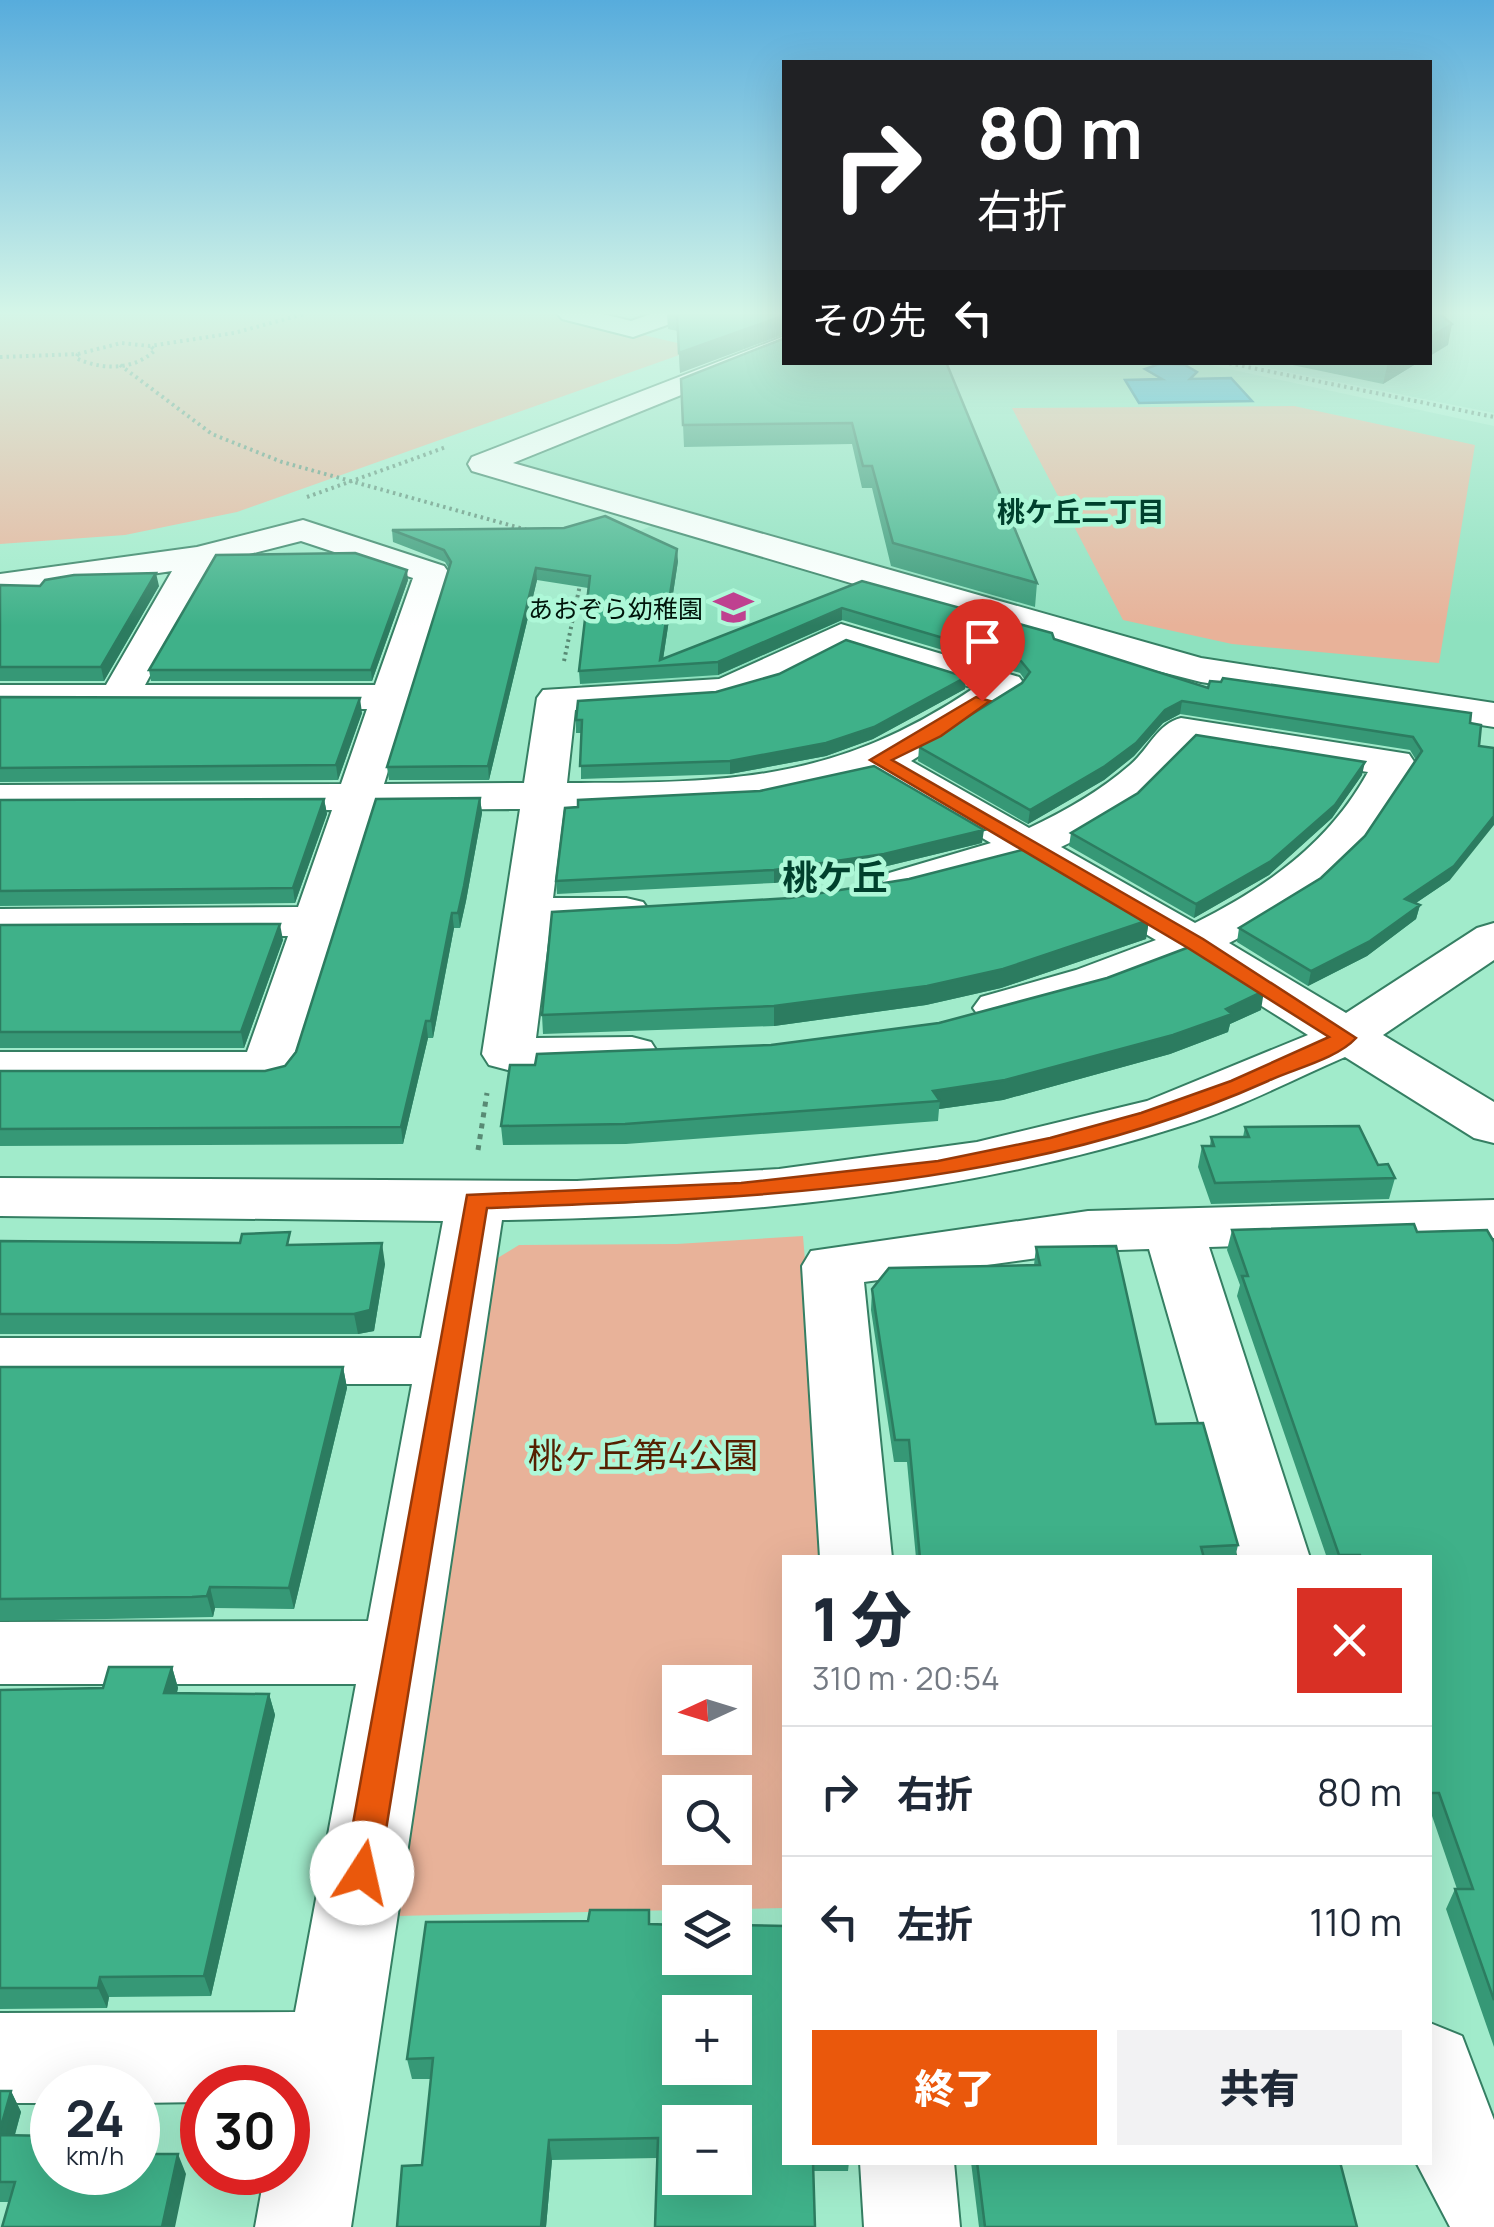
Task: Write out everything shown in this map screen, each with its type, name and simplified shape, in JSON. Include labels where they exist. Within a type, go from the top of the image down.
[{"type":"street","points":[[599,418],[483,464],[1104,646],[1202,670],[1494,715]]},
{"type":"street","points":[[0,586],[197,557],[303,530],[432,573],[268,1068],[0,1068]]},
{"type":"street","points":[[119,697],[197,557]]},
{"type":"street","points":[[0,798],[360,799],[544,796],[734,792],[879,760],[935,732],[1004,685],[841,635],[774,672],[741,685],[666,696],[556,698],[544,796],[508,1054],[672,1052]]},
{"type":"street","points":[[0,697],[390,697]]},
{"type":"street","points":[[870,890],[921,880],[1026,846],[1095,811],[1136,781],[1182,730],[1394,763],[1356,828],[1288,888],[1196,944],[1051,994],[958,1019]]},
{"type":"street","points":[[879,760],[1196,944],[1494,1126]]},
{"type":"street","points":[[526,914],[678,911]]},
{"type":"street","points":[[0,923],[318,921]]},
{"type":"street","points":[[0,1197],[476,1181],[741,1190],[938,1168],[1052,1145],[1149,1118],[1238,1086],[1345,1038],[1423,991],[1494,938]]},
{"type":"street","points":[[303,2227],[452,1362],[476,1181]]},
{"type":"street","points":[[856,1555],[832,1266],[1088,1231],[1494,1219]]},
{"type":"street","points":[[1172,1228],[1273,1555]]},
{"type":"street","points":[[0,1362],[452,1362]]},
{"type":"street","points":[[0,1654],[400,1652]]},
{"type":"street","points":[[0,2058],[330,2057]]},
{"type":"street","points":[[1432,2074],[1452,2138],[1494,2211]]},
{"type":"street","points":[[907,2165],[912,2227]]},
{"type":"path","points":[[191,418],[212,434],[282,462],[532,532]]},
{"type":"path","points":[[307,497],[405,462]]},
{"type":"path","points":[[556,698],[584,567]]},
{"type":"path","points":[[476,1181],[491,1069],[508,1054]]},
{"type":"shaded area","points":[[617,418],[1456,418],[1494,426],[1494,706],[1202,661],[512,466],[512,460]]},
{"type":"shaded area","name":"あおぞら幼稚園","points":[[656,524],[893,593],[762,666],[706,684],[581,689],[612,551],[602,547]]},
{"type":"green space","points":[[0,418],[502,418],[237,512],[125,535],[0,544]]},
{"type":"green space","points":[[1017,418],[1349,418],[1475,445],[1439,663],[1232,644],[1123,620]]},
{"type":"green space","name":"桃ヶ丘第4公園","points":[[803,1236],[829,1555],[782,1555],[782,1908],[752,1909],[752,1885],[662,1885],[662,1910],[396,1916],[496,1259],[519,1245],[677,1244]]},
{"type":"building","points":[[683,418],[969,418],[1037,583],[893,543],[872,466],[863,466],[852,423],[683,425]]},
{"type":"building","points":[[605,516],[677,549],[660,660],[862,581],[1052,633],[1054,639],[1208,688],[1210,681],[1221,682],[1223,678],[1471,713],[1470,723],[1481,725],[1479,746],[1494,748],[1494,816],[1454,866],[1405,899],[1420,905],[1370,941],[1311,971],[1239,928],[1321,878],[1365,836],[1422,751],[1413,737],[1182,701],[1165,710],[1136,743],[1105,766],[1030,810],[919,747],[1022,683],[1030,672],[1021,661],[842,608],[718,662],[579,671],[590,576],[536,568],[488,766],[387,767],[451,562],[444,550],[392,530],[564,528]]},
{"type":"building","points":[[355,553],[407,570],[371,670],[149,670],[216,555]]},
{"type":"building","points":[[156,573],[101,667],[0,667],[0,585],[40,586],[45,580],[74,575]]},
{"type":"building","points":[[846,640],[966,677],[874,727],[826,743],[730,761],[580,766],[582,720],[576,720],[578,701],[716,692],[779,674]]},
{"type":"building","points":[[0,697],[360,698],[336,765],[0,768]]},
{"type":"building","points":[[1196,735],[1365,762],[1335,805],[1271,861],[1196,904],[1071,833],[1138,793]]},
{"type":"building","points":[[874,766],[984,830],[884,854],[774,870],[556,881],[565,808],[578,807],[578,800],[760,791]]},
{"type":"building","points":[[480,798],[458,913],[452,913],[431,1021],[426,1021],[401,1127],[0,1129],[0,1071],[265,1071],[285,1066],[296,1052],[376,799]]},
{"type":"building","points":[[324,799],[293,888],[0,891],[0,800]]},
{"type":"building","points":[[1026,849],[1149,920],[1003,969],[927,986],[774,1006],[542,1015],[552,912],[790,898],[909,879]]},
{"type":"building","points":[[280,924],[241,1032],[0,1032],[0,925]]},
{"type":"building","points":[[1192,946],[1264,991],[1226,1009],[1232,1014],[1173,1035],[1005,1080],[933,1091],[940,1101],[625,1124],[501,1126],[510,1065],[535,1065],[537,1054],[771,1045],[939,1023],[1107,978]]},
{"type":"building","points":[[1359,1126],[1378,1165],[1388,1164],[1395,1178],[1215,1183],[1202,1146],[1214,1146],[1211,1137],[1249,1137],[1245,1127]]},
{"type":"building","points":[[1414,1224],[1417,1232],[1487,1230],[1494,1242],[1494,2000],[1455,1889],[1473,1889],[1439,1793],[1432,1793],[1432,1555],[1339,1555],[1242,1276],[1248,1276],[1232,1230]]},
{"type":"building","points":[[290,1232],[287,1245],[382,1243],[370,1310],[354,1314],[0,1314],[0,1241],[240,1243],[242,1234]]},
{"type":"building","points":[[1116,1246],[1156,1424],[1203,1423],[1238,1545],[1201,1547],[1203,1555],[920,1555],[909,1440],[895,1440],[872,1289],[889,1268],[1040,1265],[1036,1247]]},
{"type":"building","points":[[0,1367],[343,1367],[289,1588],[210,1587],[207,1596],[192,1597],[0,1599]]},
{"type":"building","points":[[109,1667],[172,1667],[164,1693],[269,1694],[204,1976],[100,1977],[98,1988],[0,1988],[0,1690],[103,1688]]},
{"type":"building","points":[[590,1910],[649,1910],[649,1924],[662,1924],[662,1975],[752,1975],[752,1925],[782,1926],[782,2165],[813,2165],[815,2227],[655,2227],[658,2138],[549,2140],[541,2227],[397,2227],[402,2166],[422,2165],[433,2058],[407,2059],[426,1922],[588,1921]]},
{"type":"building","points":[[0,2091],[11,2091],[0,2130]]},
{"type":"building","points":[[0,2135],[30,2136],[30,2195],[160,2195],[160,2154],[178,2154],[162,2227],[2,2227],[15,2182],[0,2182]]},
{"type":"building","points":[[977,2165],[1341,2165],[1357,2227],[985,2227]]},
{"type":"place","name":"あおぞら幼稚園","points":[[733,608]]},
{"type":"district","name":"桃ケ丘二丁目","points":[[1081,511]]},
{"type":"district","name":"桃ケ丘","points":[[835,877]]},
{"type":"route","points":[[362,1873],[452,1362],[476,1200],[741,1190],[836,1183],[938,1168],[1052,1145],[1149,1118],[1238,1086],[1345,1038],[1196,944],[879,760],[935,732],[982,701]]}]
